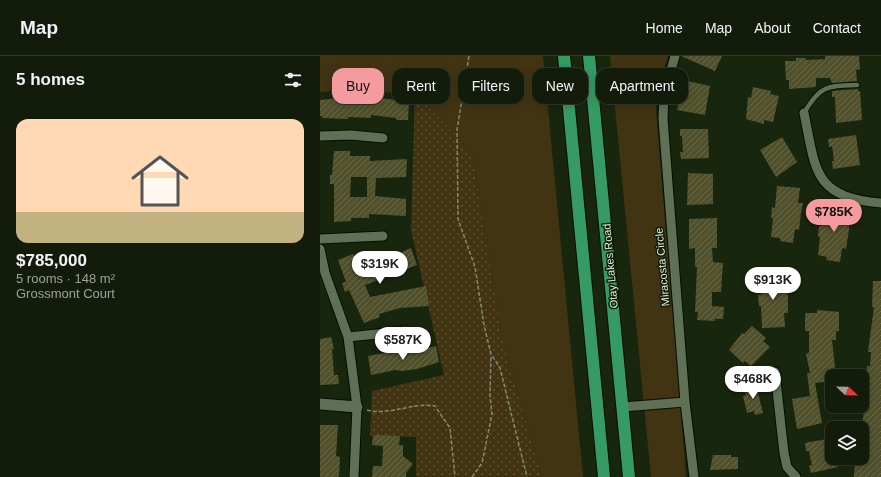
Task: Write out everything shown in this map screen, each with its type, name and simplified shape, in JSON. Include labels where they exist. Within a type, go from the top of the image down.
[{"type":"main road","points":[[564,56],[604,477]]},
{"type":"main road","name":"Otay Lakes Road","points":[[590,56],[630,477]]},
{"type":"street","name":"Miracosta Circle","points":[[675,56],[667,80],[663,114],[685,402],[694,477]]},
{"type":"street","points":[[804,113],[813,161],[818,173],[827,184],[838,193],[852,199],[881,203]]},
{"type":"street","points":[[320,136],[383,138]]},
{"type":"street","points":[[320,239],[383,236]]},
{"type":"street","points":[[320,249],[325,273],[348,337],[357,407],[354,477]]},
{"type":"street","points":[[348,337],[406,331]]},
{"type":"street","points":[[775,372],[784,453],[788,467],[796,477]]},
{"type":"street","points":[[623,407],[685,402]]},
{"type":"street","points":[[320,404],[357,407]]},
{"type":"lane","points":[[804,113],[821,90],[834,86],[857,85]]},
{"type":"path","points":[[469,56],[457,130],[458,219],[475,267],[484,325],[491,354],[490,396],[492,414],[482,464],[472,477]]},
{"type":"path","points":[[491,354],[500,368],[527,477]]},
{"type":"path","points":[[357,407],[371,411],[424,404],[435,406],[450,428],[455,477]]},
{"type":"shaded area","points":[[320,56],[543,56],[544,68],[532,68],[532,104],[548,104],[583,477],[542,477],[503,343],[472,153],[425,104],[450,104],[450,68],[392,68],[392,92],[384,92],[384,68],[332,68],[332,91],[320,92]]},
{"type":"shaded area","points":[[610,56],[668,56],[664,68],[611,68]]},
{"type":"shaded area","points":[[415,104],[425,104],[472,153],[503,343],[542,477],[416,477],[416,437],[370,436],[372,391],[444,375],[411,230]]},
{"type":"shaded area","points":[[615,104],[655,104],[686,477],[651,477]]},
{"type":"building","points":[[681,56],[722,56],[715,71]]},
{"type":"building","points":[[825,56],[859,56],[860,69],[856,70],[857,81],[832,83],[830,78],[816,78],[816,87],[789,89],[789,80],[786,80],[785,61],[796,61],[796,58],[806,58],[806,60],[825,59]]},
{"type":"building","points":[[688,81],[710,86],[705,115],[677,110],[679,104],[688,104]]},
{"type":"building","points":[[753,87],[771,91],[770,94],[779,96],[773,122],[764,120],[764,124],[746,119],[748,97],[751,98]]},
{"type":"building","points":[[858,89],[858,91],[860,91],[862,120],[836,123],[835,97],[832,97],[832,91]]},
{"type":"building","points":[[332,99],[332,104],[384,104],[384,99],[392,99],[392,104],[409,104],[408,120],[396,120],[396,118],[371,115],[371,118],[322,118],[322,116],[320,116],[320,100]]},
{"type":"building","points":[[680,129],[708,129],[709,158],[681,159],[680,152],[683,152]]},
{"type":"building","points":[[856,135],[860,165],[833,169],[832,161],[834,161],[832,146],[829,147],[828,139]]},
{"type":"building","points":[[782,137],[797,162],[776,177],[760,150]]},
{"type":"building","points":[[334,151],[350,151],[350,156],[370,156],[370,161],[407,159],[406,177],[376,178],[375,196],[406,199],[406,216],[369,214],[369,218],[351,218],[351,221],[334,222],[334,184],[330,184],[330,175],[332,175]],"holes":[[[351,177],[367,177],[367,197],[350,197]]]},
{"type":"building","points":[[688,173],[713,174],[713,204],[687,205]]},
{"type":"building","points":[[777,186],[800,188],[798,203],[803,203],[799,230],[795,229],[793,243],[780,241],[780,238],[771,237],[773,218],[771,218],[772,207],[775,208]]},
{"type":"building","points":[[834,206],[848,208],[845,222],[850,223],[846,249],[842,248],[840,262],[826,260],[827,257],[818,255],[820,237],[818,236],[819,226],[822,226],[824,208],[834,209]]},
{"type":"building","points":[[717,218],[717,248],[712,248],[713,262],[723,263],[721,292],[712,292],[712,306],[724,307],[723,319],[715,319],[715,321],[697,320],[698,312],[695,312],[697,267],[695,267],[695,248],[689,249],[689,219]]},
{"type":"building","points":[[411,248],[417,265],[365,285],[370,297],[426,286],[429,306],[400,308],[379,314],[380,317],[364,323],[349,290],[345,292],[342,283],[346,282],[338,260],[353,254],[357,260],[361,258],[363,264],[375,259],[378,263]]},
{"type":"building","points":[[783,272],[783,286],[787,286],[788,296],[788,313],[784,313],[785,327],[762,328],[761,306],[759,306],[758,295],[761,295],[760,276],[769,276],[769,273]]},
{"type":"building","points":[[873,281],[881,281],[881,477],[854,477],[855,465],[869,465],[869,421],[863,421],[864,413],[869,413],[869,369],[867,369],[867,366],[870,366],[871,352],[868,352],[874,307],[872,307]]},
{"type":"building","points":[[817,310],[839,312],[839,331],[836,331],[836,340],[832,340],[835,369],[825,369],[825,382],[815,383],[822,423],[797,429],[792,399],[810,396],[807,373],[810,373],[806,354],[809,353],[809,331],[805,331],[805,315],[806,313],[817,313]]},
{"type":"building","points":[[752,326],[766,338],[763,341],[770,347],[751,366],[745,361],[743,363],[729,350],[742,333],[744,334]]},
{"type":"building","points":[[331,337],[334,349],[332,349],[334,375],[338,375],[339,384],[320,385],[320,339]]},
{"type":"building","points":[[436,346],[439,362],[417,369],[402,371],[395,370],[371,375],[368,356],[401,350],[402,354]]},
{"type":"building","points":[[756,385],[763,413],[755,415],[754,411],[747,413],[743,396],[746,395],[744,388]]},
{"type":"building","points":[[320,425],[338,425],[336,456],[340,457],[339,476],[337,477],[320,477]]},
{"type":"building","points":[[373,436],[400,436],[399,445],[403,445],[403,456],[413,464],[406,473],[406,477],[372,477],[373,466],[382,466],[383,446],[372,445]]},
{"type":"building","points":[[825,439],[825,465],[838,465],[838,467],[811,473],[809,466],[812,465],[809,451],[806,451],[805,443]]},
{"type":"building","points":[[713,455],[731,455],[731,457],[738,457],[738,469],[710,470]]}]
